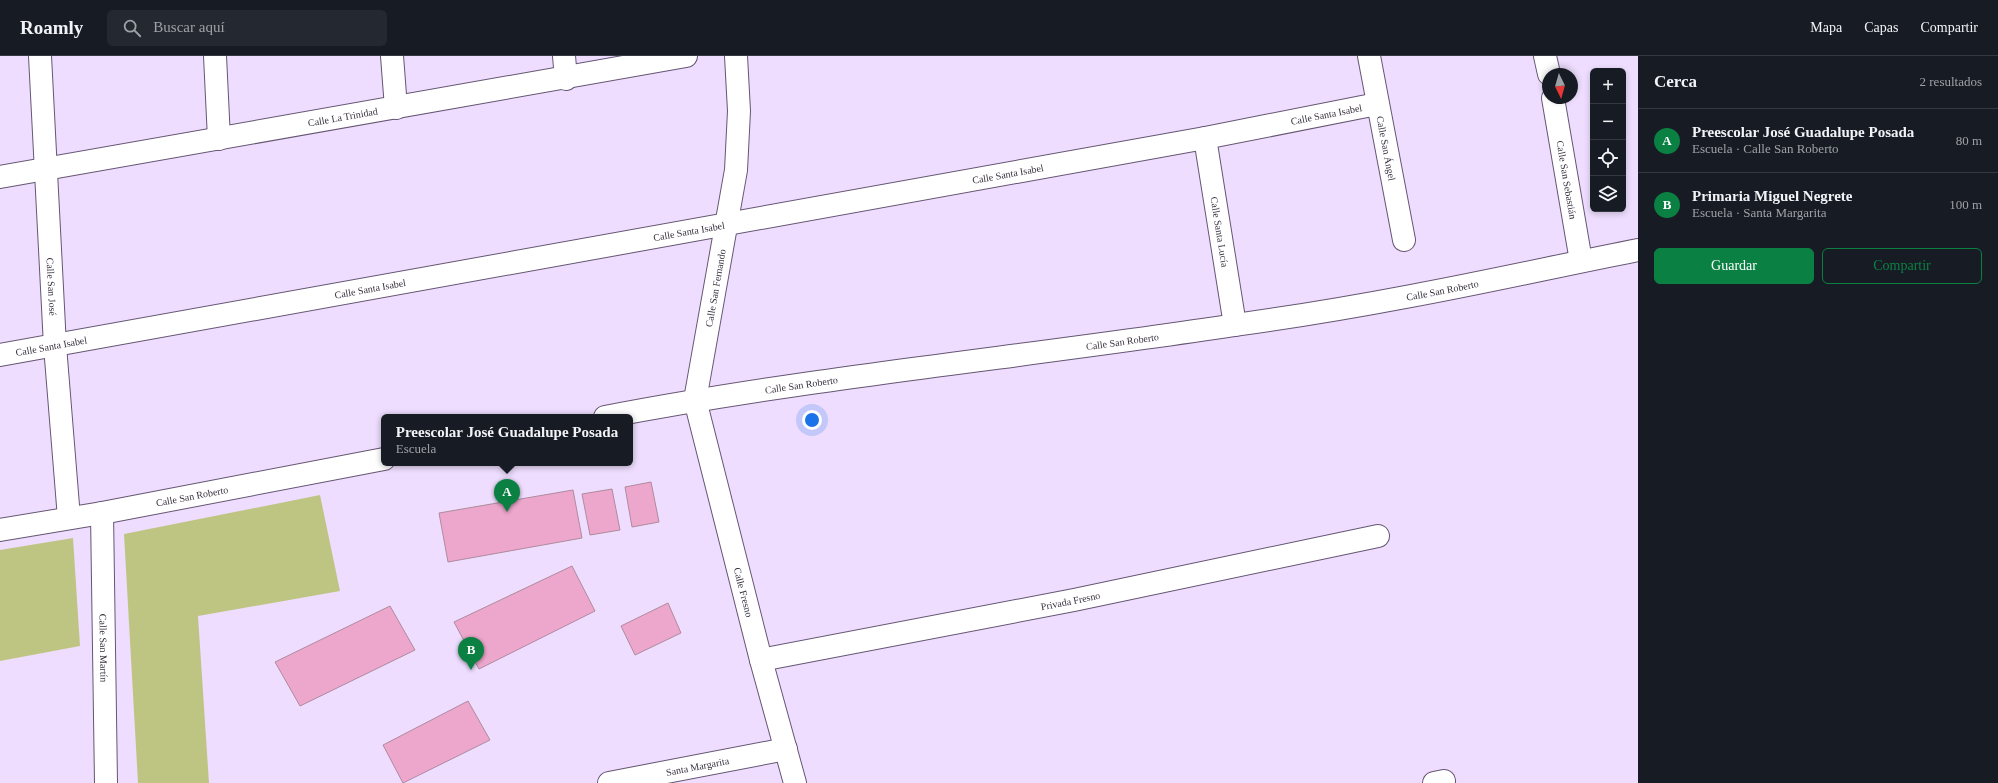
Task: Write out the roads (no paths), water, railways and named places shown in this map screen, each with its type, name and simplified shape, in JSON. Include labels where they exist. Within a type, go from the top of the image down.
[{"type":"street","name":"Calle San José","points":[[40,56],[55,346],[69,518]]},
{"type":"street","points":[[215,56],[219,139]]},
{"type":"street","points":[[392,56],[396,108]]},
{"type":"street","points":[[564,56],[566,78]]},
{"type":"street","name":"Calle La Trinidad","points":[[0,177],[686,56]]},
{"type":"street","name":"Calle San Fernando","points":[[695,400],[736,170],[739,111],[736,56]]},
{"type":"street","name":"Calle San Ángel","points":[[1369,56],[1404,240]]},
{"type":"street","points":[[1546,56],[1548,68]]},
{"type":"street","name":"Calle Santa Isabel","points":[[0,355],[1205,138],[1377,104]]},
{"type":"street","name":"Calle San Sebastián","points":[[1554,104],[1581,261]]},
{"type":"street","name":"Calle Santa Lucía","points":[[1205,138],[1235,325]]},
{"type":"street","name":"Calle San Roberto","points":[[620,414],[695,400],[826,380],[1034,354],[1235,325],[1411,296],[1638,250]]},
{"type":"street","name":"Calle Fresno","points":[[695,400],[761,660],[795,783]]},
{"type":"street","name":"Calle San Roberto","points":[[0,530],[102,513],[381,460]]},
{"type":"street","name":"Calle San Martín","points":[[102,513],[106,783]]},
{"type":"street","name":"Privada Fresno","points":[[761,660],[1074,600],[1378,536]]},
{"type":"street","name":"Santa Margarita","points":[[609,783],[786,749]]},
{"type":"place","name":"Preescolar José Guadalupe Posada","points":[[507,512]]},
{"type":"place","name":"Primaria Miguel Negrete","points":[[471,670]]}]
